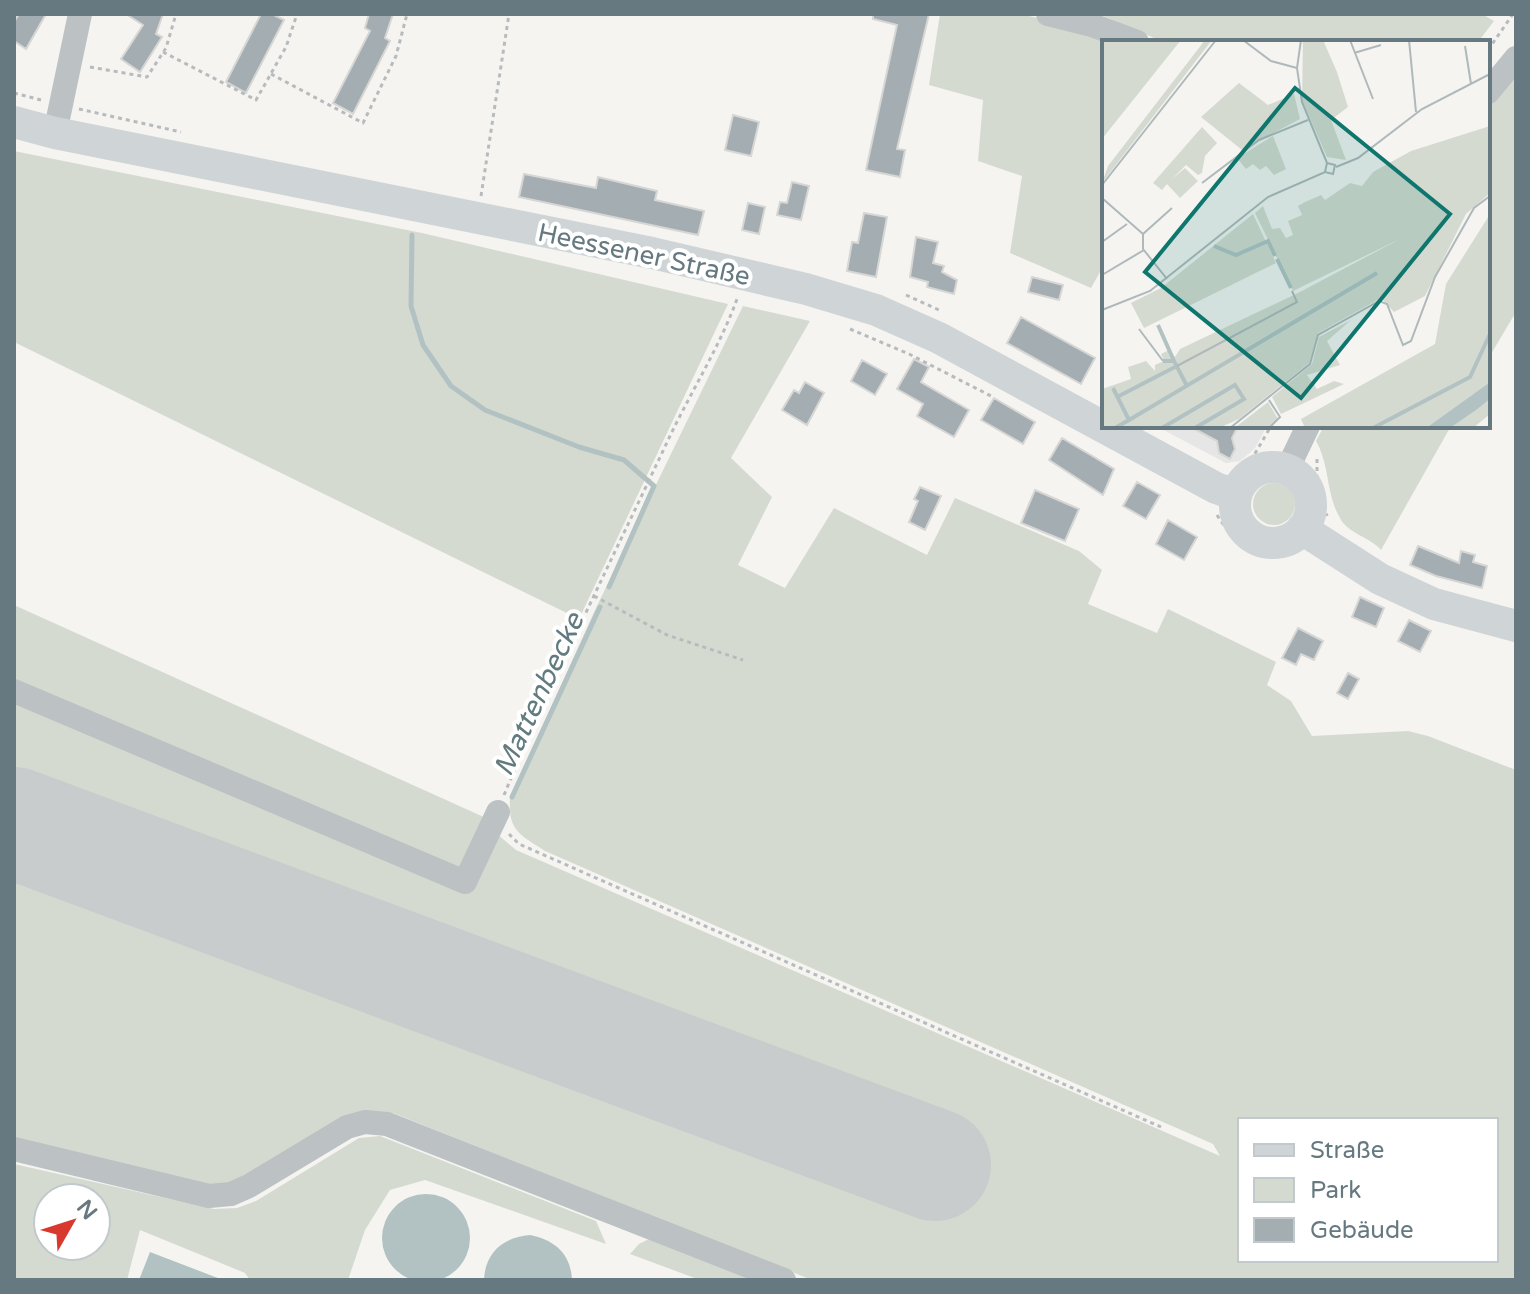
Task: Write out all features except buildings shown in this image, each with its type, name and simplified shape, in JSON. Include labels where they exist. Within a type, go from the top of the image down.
[{"type":"main road","name":"Heessener Straße","points":[[14,122],[55,133],[652,253],[806,289],[876,310],[939,338],[1102,426]]},
{"type":"main road","name":"Heessener Straße","points":[[1105,428],[1227,493]]},
{"type":"main road","points":[[1310,535],[1309,496],[1297,476],[1287,470],[1262,468],[1227,493],[1238,520],[1255,539],[1267,543],[1310,535],[1380,579],[1434,604],[1516,626]]},
{"type":"street","points":[[55,133],[80,14]]},
{"type":"street","points":[[1048,14],[1092,25],[1132,40]]},
{"type":"street","points":[[1490,90],[1516,58]]},
{"type":"street","points":[[1287,470],[1307,428]]},
{"type":"street","points":[[14,691],[465,882],[498,812]]},
{"type":"street","points":[[14,1149],[209,1196],[231,1194],[249,1186],[347,1127],[365,1122],[387,1124],[784,1280]]},
{"type":"path","points":[[70,63],[147,77],[163,52],[176,14]]},
{"type":"path","points":[[163,52],[256,100],[286,47],[297,14]]},
{"type":"path","points":[[271,74],[363,123],[396,56],[407,14]]},
{"type":"path","points":[[478,218],[509,14]]},
{"type":"path","points":[[1490,47],[1513,14]]},
{"type":"path","points":[[744,276],[730,317],[594,596],[498,812],[503,828],[519,844],[1161,1127]]},
{"type":"path","points":[[841,325],[909,354],[999,400]]},
{"type":"path","points":[[1270,428],[1253,457],[1241,466],[1227,493],[1228,532],[1254,552],[1310,535],[1317,459]]},
{"type":"path","points":[[594,596],[667,635],[743,660]]},
{"type":"shaded area","points":[[1160,428],[1266,428],[1255,448],[1240,461],[1226,463]]},
{"type":"shaded area","points":[[417,1194],[435,1194],[451,1201],[463,1213],[470,1229],[470,1247],[463,1263],[451,1275],[435,1282],[417,1282],[401,1275],[389,1263],[382,1247],[382,1229],[389,1213],[401,1201]]},
{"type":"shaded area","points":[[530,1235],[547,1240],[560,1250],[569,1263],[572,1280],[484,1280],[488,1261],[498,1248],[512,1239]]},
{"type":"shaded area","points":[[150,1252],[223,1280],[139,1280]]},
{"type":"green space","points":[[940,14],[1020,14],[1077,27],[1102,41],[1102,269],[1091,288],[1010,253],[1022,176],[978,161],[983,100],[929,85]]},
{"type":"green space","points":[[1099,14],[1482,14],[1494,21],[1480,40],[1158,40]]},
{"type":"green space","points":[[1516,69],[1516,312],[1490,356],[1490,106]]},
{"type":"green space","points":[[14,151],[422,233],[728,304],[579,619],[14,342]]},
{"type":"green space","points":[[743,306],[810,321],[731,458],[772,497],[738,565],[785,588],[834,508],[927,555],[955,498],[1079,551],[1102,570],[1088,604],[1157,633],[1168,609],[1276,662],[1267,685],[1291,701],[1312,736],[1408,731],[1516,770],[1516,1280],[812,1280],[393,1113],[358,1112],[241,1182],[209,1188],[14,1142],[14,605],[486,818],[496,833],[516,850],[1220,1156],[1213,1144],[545,851],[513,825],[510,798],[595,610]]},
{"type":"green space","points":[[1323,428],[1450,428],[1381,550],[1341,520],[1316,441]]},
{"type":"green space","points":[[1274,483],[1289,489],[1295,504],[1289,519],[1274,525],[1259,519],[1253,504],[1259,489]]},
{"type":"green space","points":[[380,1136],[596,1221],[606,1244],[425,1180],[390,1190],[365,1230],[348,1280],[250,1280],[245,1273],[140,1230],[127,1280],[14,1280],[14,1164],[94,1182],[32,1182],[32,1262],[112,1262],[112,1186],[214,1209],[237,1208],[256,1201],[359,1138]]},
{"type":"green space","points":[[651,1238],[757,1280],[700,1280],[630,1254],[639,1244]]},
{"type":"waterway","name":"Mattenbecke","points":[[412,235],[411,306],[423,345],[451,386],[485,410],[579,447],[624,460],[654,486],[609,587]]},
{"type":"waterway","name":"Mattenbecke","points":[[512,797],[600,607]]},
{"type":"runway","points":[[14,823],[935,1165]]}]
